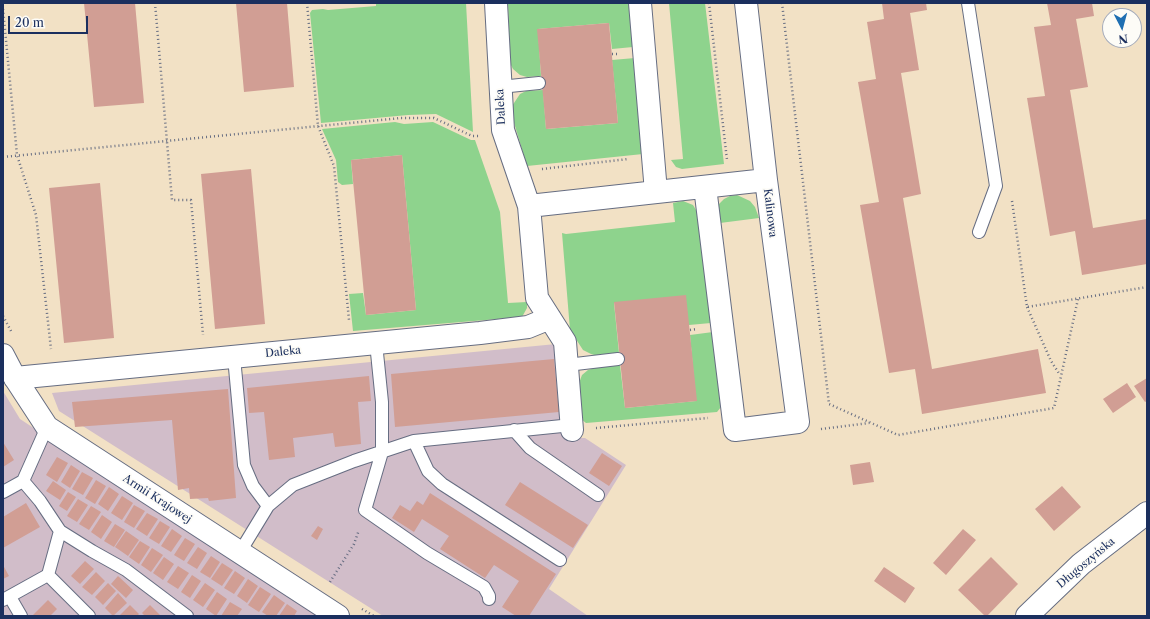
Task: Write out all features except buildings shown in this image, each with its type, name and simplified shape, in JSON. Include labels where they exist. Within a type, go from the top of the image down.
[{"type":"street","name":"Daleka","points":[[496,3],[502,130],[529,206],[537,298],[565,342],[572,427]]},
{"type":"street","points":[[640,3],[656,192]]},
{"type":"street","name":"Kalinowa","points":[[746,3],[766,180],[798,422]]},
{"type":"street","points":[[529,206],[766,180]]},
{"type":"street","points":[[705,187],[735,430],[798,422]]},
{"type":"street","name":"Daleka","points":[[9,381],[528,327],[550,318]]},
{"type":"street","name":"Armii Krajowej","points":[[3,355],[9,381],[47,427],[338,616]]},
{"type":"street","name":"Długoszyńska","points":[[1027,616],[1081,564],[1147,513]]},
{"type":"lane","points":[[968,3],[996,186],[980,232]]},
{"type":"lane","points":[[500,87],[539,83]]},
{"type":"lane","points":[[376,343],[382,402],[382,452],[365,510],[427,553],[484,587],[489,599]]},
{"type":"lane","points":[[234,357],[244,465],[253,486],[268,506]]},
{"type":"lane","points":[[567,365],[618,359]]},
{"type":"lane","points":[[3,492],[23,480],[47,427]]},
{"type":"lane","points":[[240,552],[268,506],[293,485],[414,441],[514,430],[572,427]]},
{"type":"lane","points":[[514,430],[530,448],[598,495]]},
{"type":"lane","points":[[414,441],[428,471],[442,484],[560,560]]},
{"type":"lane","points":[[23,480],[40,501],[60,531],[126,570],[187,616]]},
{"type":"lane","points":[[21,616],[6,599],[48,575],[60,531]]},
{"type":"lane","points":[[48,575],[89,616]]},
{"type":"path","points":[[155,3],[172,200],[192,200],[203,338]]},
{"type":"path","points":[[307,3],[318,126],[334,166],[349,320]]},
{"type":"path","points":[[709,3],[728,168]]},
{"type":"path","points":[[782,3],[829,404],[898,435],[1054,408],[1078,299],[1147,287]]},
{"type":"path","points":[[3,157],[401,118],[434,118],[472,136],[493,134],[502,130]]},
{"type":"path","points":[[517,172],[653,157]]},
{"type":"path","points":[[1027,307],[1051,361],[1060,376]]},
{"type":"path","points":[[572,427],[733,415]]},
{"type":"path","points":[[798,422],[816,430],[870,423]]},
{"type":"path","points":[[318,603],[325,589],[354,544],[365,510]]},
{"type":"shaded area","points":[[556,344],[563,438],[585,438],[626,465],[549,589],[588,616],[383,616],[59,411],[52,393]]},
{"type":"shaded area","points":[[3,391],[20,419],[319,616],[3,616]]},
{"type":"green space","points":[[376,3],[466,3],[473,132],[436,114],[321,123],[310,13],[312,10],[376,6]]},
{"type":"green space","points":[[508,3],[630,3],[633,47],[612,49],[609,23],[538,29],[541,76],[527,77],[520,75],[513,69],[510,63]]},
{"type":"green space","points":[[669,3],[705,3],[724,164],[682,169],[676,167],[671,160],[683,159]]},
{"type":"green space","points":[[635,58],[643,154],[527,166],[512,116],[512,106],[520,94],[526,91],[543,90],[546,129],[618,123],[612,60]]},
{"type":"green space","points":[[395,122],[404,124],[433,122],[471,140],[475,140],[500,212],[508,303],[527,302],[527,308],[522,317],[353,331],[349,294],[363,293],[366,315],[416,310],[402,155],[351,160],[353,184],[342,185],[338,182],[336,160],[322,129]]},
{"type":"green space","points":[[737,195],[750,201],[755,207],[759,218],[720,223],[718,210],[719,204],[730,196]]},
{"type":"green space","points":[[683,201],[693,205],[699,215],[711,323],[689,325],[614,303],[619,353],[598,356],[583,350],[570,330],[562,233],[566,234],[675,222],[673,203]]},
{"type":"green space","points":[[713,332],[721,407],[717,412],[586,423],[581,419],[579,383],[582,375],[588,370],[595,368],[620,365],[625,408],[696,401],[690,335]]}]
